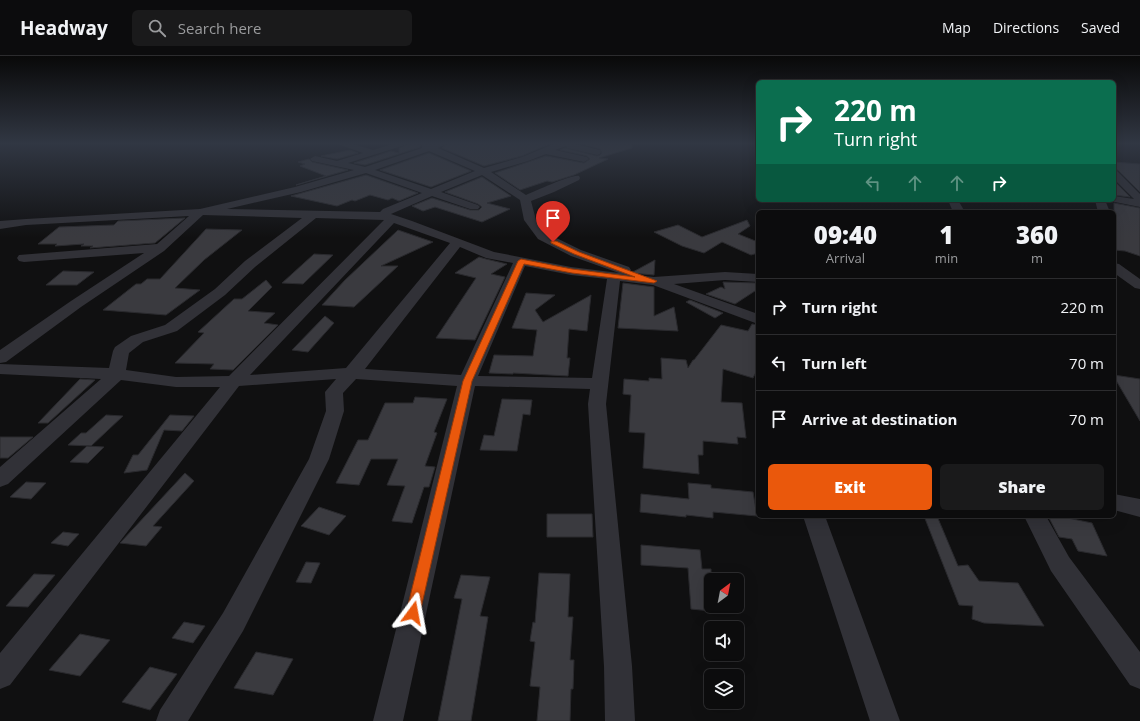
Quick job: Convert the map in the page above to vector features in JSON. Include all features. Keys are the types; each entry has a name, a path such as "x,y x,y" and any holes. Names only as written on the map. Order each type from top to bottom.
{"street":[{"path":"0,358 76,304 160,248 200,212 297,190 349,175"},
{"path":"381,175 474,207"},
{"path":"0,674 234,381 387,217 387,211 473,175"},
{"path":"489,175 525,199 530,220 542,236 576,253 756,318"},
{"path":"1116,175 1140,200"},
{"path":"525,199 550,190 575,178"},
{"path":"1116,199 1140,204"},
{"path":"0,225 26,222 200,212 387,217 408,223 491,255 572,271 654,281 725,276 756,278"},
{"path":"0,479 117,374 121,351 137,339 171,328 220,292 250,264 313,215"},
{"path":"171,721 234,622 319,459 335,411 334,392 352,373 431,273 457,243"},
{"path":"24,258 160,248"},
{"path":"388,721 468,381 521,261"},
{"path":"1116,268 1140,285"},
{"path":"614,276 597,404 618,666 620,721"},
{"path":"0,369 117,374 176,382 234,381 352,373 468,381 599,384"},
{"path":"1116,502 1140,508"},
{"path":"815,518 885,721"},
{"path":"1036,518 1060,564 1140,675"}],"building":[{"path":"366,175 418,193 399,201 392,198 388,200 370,195 337,206 291,196"},
{"path":"395,175 461,175 431,187"},
{"path":"498,175 574,175 552,182 547,181 520,190"},
{"path":"1123,175 1140,175 1140,192"},
{"path":"482,177 511,196 487,203 510,209 482,222 435,207 423,211 412,206 432,198 470,210 479,210 482,207 478,204 445,192"},
{"path":"1116,183 1130,197 1116,195"},
{"path":"1114,203 1140,208 1140,256 1125,251 1116,250 1116,210 1114,210"},
{"path":"185,218 155,243 90,248 93,246 81,246 84,244 55,246 57,244 38,244 59,227 114,225 118,221"},
{"path":"747,220 750,226 738,234 756,241 756,254 751,255 722,242 704,253 682,246 654,232 678,225 702,237"},
{"path":"206,229 242,230 204,260 175,288 200,290 166,315 103,310 136,284 141,284 147,279 160,279"},
{"path":"398,230 433,242 381,266 398,266 354,307 322,305 345,280"},
{"path":"314,254 333,255 303,284 282,283"},
{"path":"479,257 507,264 491,274 505,277 475,340 436,338 476,278 455,273"},
{"path":"655,260 654,275 631,273"},
{"path":"63,271 94,272 77,285 46,285"},
{"path":"266,280 272,287 248,311 275,313 264,323 278,325 233,370 210,369 214,364 175,363 204,333 198,332 234,299 242,299"},
{"path":"723,282 756,283 756,290 735,304 706,294 721,287 725,289"},
{"path":"623,283 654,287 654,316 674,307 678,331 618,328"},
{"path":"526,293 555,295 535,310 543,322 591,295 587,331 569,329 567,358 570,358 568,376 489,373 494,355 533,356 537,330 512,328"},
{"path":"690,300 723,313 715,318 686,302"},
{"path":"325,316 334,323 308,352 292,350"},
{"path":"752,324 756,325 756,372 753,378 723,369 721,402 742,403 746,438 737,437 738,444 703,441 703,455 698,455 699,474 643,468 645,433 629,432 631,395 623,394 624,379 649,381 649,378 662,379 661,358 686,360 688,368 721,325 748,331"},
{"path":"1116,375 1140,379 1140,421 1116,380"},
{"path":"80,379 95,380 48,423 38,423"},
{"path":"415,397 447,399 434,432 437,433 425,466 435,467 429,487 424,487 412,523 392,521 405,486 387,485 398,459 371,459 359,485 336,483 358,440 368,440 385,403 413,403"},
{"path":"502,399 532,400 530,415 523,414 517,451 480,450 484,435 494,436"},
{"path":"106,415 123,416 91,446 68,445 81,433 86,433"},
{"path":"170,415 194,416 182,431 164,430 147,470 124,473 133,455 138,455"},
{"path":"0,437 33,437 8,458 0,458"},
{"path":"87,446 104,447 88,463 70,462"},
{"path":"185,473 194,481 153,526 162,527 146,546 120,543"},
{"path":"26,482 46,483 31,499 10,497"},
{"path":"688,483 711,485 711,488 753,492 756,516 713,512 713,518 686,515 686,517 640,512 641,494 689,499"},
{"path":"319,507 346,516 329,535 301,526"},
{"path":"547,514 592,514 593,537 547,537"},
{"path":"925,518 938,518 958,566 968,565 979,581 1018,583 1044,626 984,623 972,619 973,606 959,605"},
{"path":"1049,518 1068,518 1092,523 1107,556 1078,551 1072,539 1059,537"},
{"path":"63,532 79,534 68,546 51,543"},
{"path":"641,545 700,550 702,569 711,569 711,573 704,573 704,610 691,609 688,568 641,565"},
{"path":"306,562 320,563 311,583 296,582"},
{"path":"539,573 570,574 568,617 573,617 570,660 574,660 570,721 537,721 540,687 530,686 535,642 530,641 533,622 535,623"},
{"path":"34,574 55,575 28,607 6,606"},
{"path":"461,575 490,577 480,616 488,617 471,721 438,721 462,599 454,598"},
{"path":"184,622 205,626 193,643 172,638"},
{"path":"80,634 110,640 80,676 49,670"},
{"path":"256,652 293,659 273,695 234,688"},
{"path":"150,667 177,674 150,710 122,702"}],"route":[{"path":"413,613 468,381 521,261 572,271 654,281 576,253 553,242"}]}
